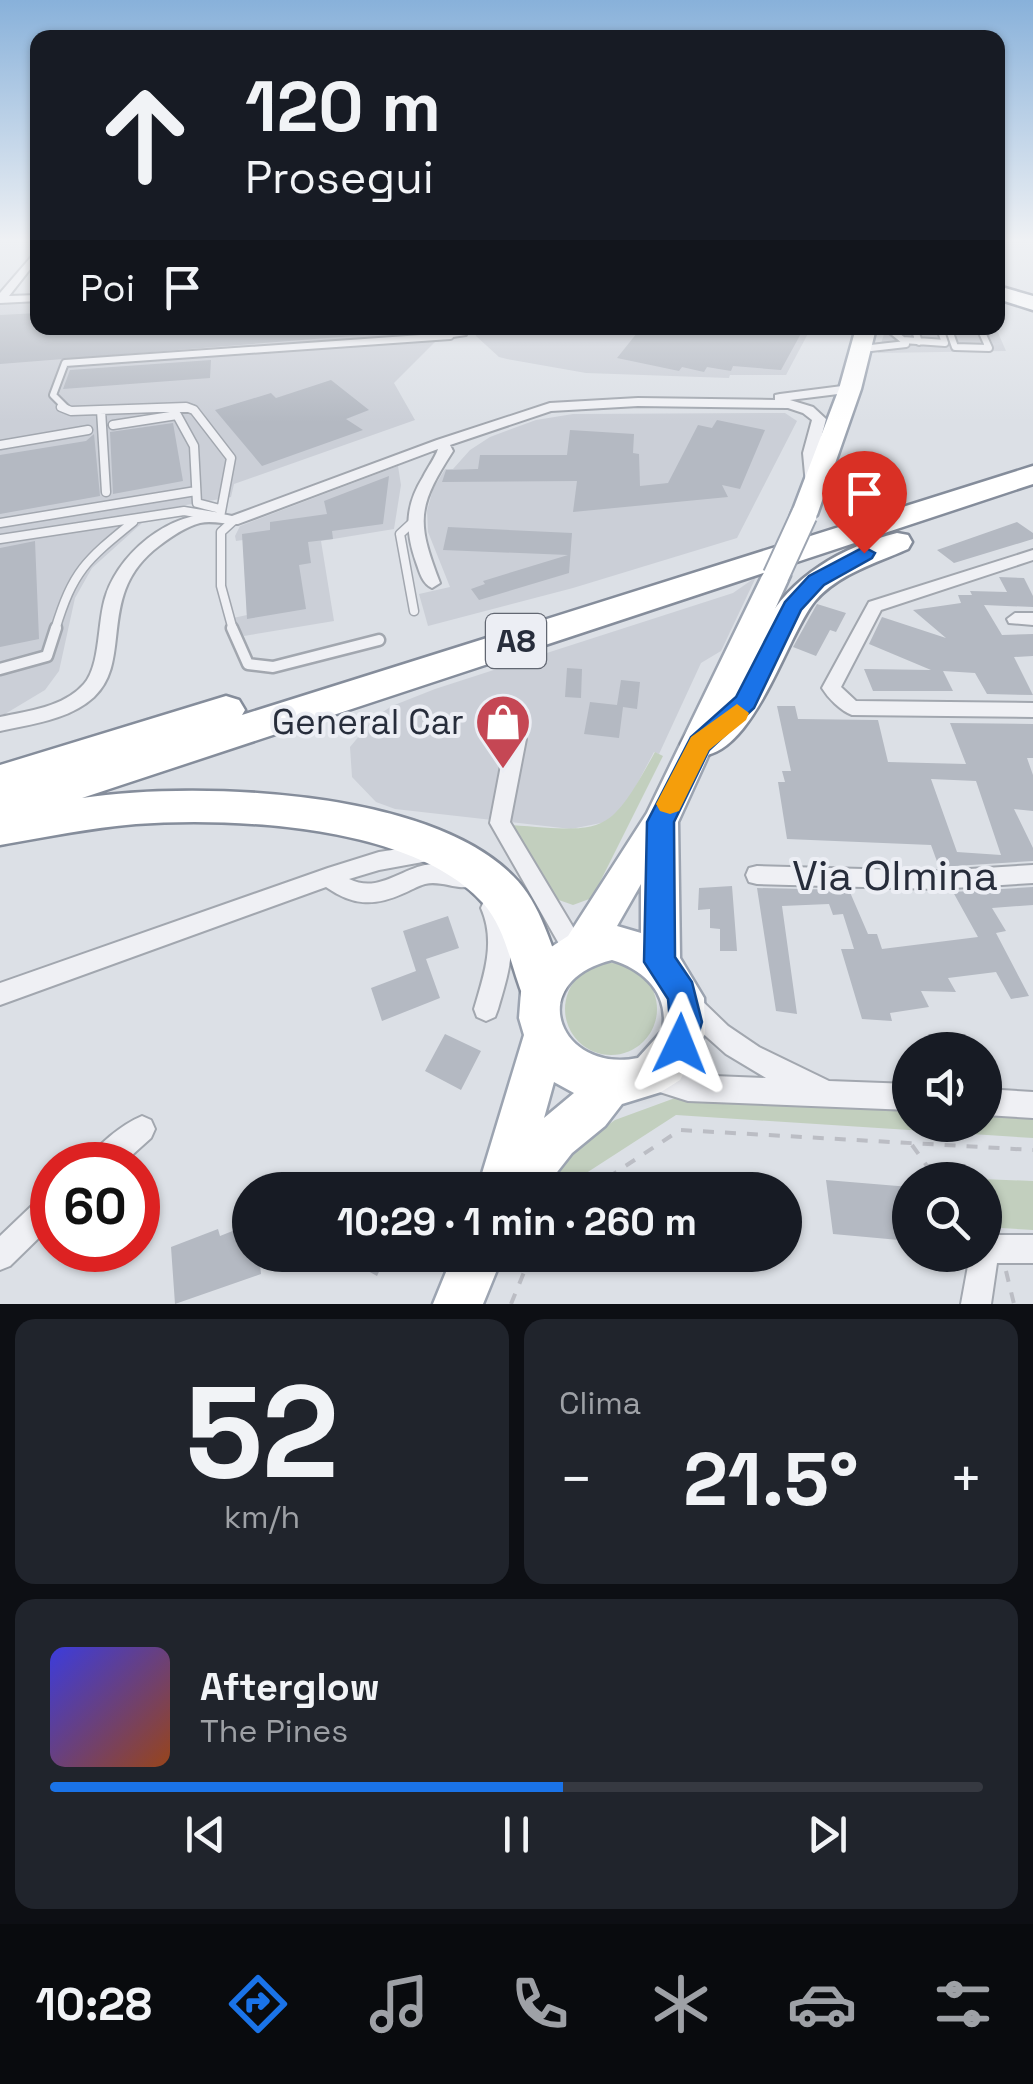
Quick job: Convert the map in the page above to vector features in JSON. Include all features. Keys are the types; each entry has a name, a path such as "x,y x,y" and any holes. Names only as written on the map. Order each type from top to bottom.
{"highway":[{"name":"A8","path":"0,780 920,493 1033,454"},
{"name":"A8","path":"0,808 1033,475"},
{"path":"700,744 746,702 781,626 817,580 864,553 1033,495"},
{"path":"0,828 147,806 215,806 280,812 397,834 461,859 496,886 514,912 542,985"}],"main road":[{"path":"630,1080 588,1077 566,1065 545,1036 538,1016 542,985 551,969 578,948 660,822 700,744 804,515 866,344"},
{"path":"660,822 660,962"},
{"path":"528,1172 556,1137 589,1110 630,1080 668,1063 680,1044 686,1022 684,999 677,982 660,962 633,946 612,942 578,948"},
{"path":"506,1172 545,1036"},
{"path":"458,1304 471,1272"}],"street":[{"path":"450,336 454,335"},
{"path":"0,724 66,705 85,694 101,671 112,590 124,568 146,547 194,520 224,516 550,407 754,401 850,389"},
{"path":"754,401 799,407 819,420 810,453 813,486"},
{"path":"432,583 412,522 428,476 446,451 442,443"},
{"path":"1033,555 875,606 831,688 852,708 1033,710"},
{"path":"516,739 500,823 578,948"},
{"path":"0,994 379,861 430,853 461,859"},
{"path":"328,878 343,890 370,897 420,874 437,871 461,876 480,889 498,918 500,954 486,1009"},
{"name":"Via Olmina","path":"757,875 937,880 1033,874"},
{"path":"684,999 711,1030 756,1062 822,1091"},
{"path":"630,1080 688,1088 892,1096"},
{"path":"1002,1103 1033,1106"},
{"path":"127,1142 142,1129"},
{"path":"0,1256 30,1227"},
{"path":"1002,1250 1033,1249"},
{"path":"976,1304 984,1272"}],"lane":[{"path":"894,335 919,342"},
{"path":"916,335 919,342"},
{"path":"866,344 945,343 942,335"},
{"path":"950,335 954,347 988,348 983,335"},
{"path":"379,640 273,667 248,664 224,612 218,573 230,458 194,410 180,406 86,411 60,406 53,395 66,363 450,336"},
{"path":"101,410 106,492"},
{"path":"113,425 177,415 183,420 199,463 197,503 224,516"},
{"path":"0,445 88,430"},
{"path":"0,523 196,491"},
{"path":"0,540 199,510 224,516"},
{"path":"0,668 47,656 69,584 96,552 128,525 145,517"},
{"path":"412,522 400,534 414,612"}],"path":[{"path":"616,1172 680,1130 1033,1150"},
{"path":"911,1143 924,1162"},
{"path":"511,1304 524,1272"},
{"path":"1000,1272 1014,1304"}],"shaded area":[{"path":"30,302 30,335 442,335 394,383 415,420 234,484 231,497 147,512 142,523 92,568 75,598 59,671 45,690 0,717 0,304"},
{"path":"807,335 786,375 729,378 586,373 499,357 476,336"},
{"path":"884,335 999,335 1006,351 878,353"},
{"path":"785,413 797,421 737,538 573,588 428,626 419,594 450,587 428,532 427,511 433,489 445,469 453,469 470,450 490,437 536,420 573,414"},
{"path":"398,466 401,485 394,529 321,541 334,621 244,636 233,618 247,615 243,540 236,541 235,536 240,526"},
{"path":"756,577 721,651 701,663 659,754 654,752 627,803 606,822 571,829 395,809 376,802 352,777 350,747 375,717 392,706 733,593"}],"green space":[{"path":"655,752 663,756 592,898 573,905 556,899 511,825 567,828 601,823 626,800"},
{"path":"611,963 628,967 643,977 653,992 657,1009 653,1026 643,1041 628,1051 611,1055 594,1051 579,1041 569,1026 565,1009 569,992 579,977 594,967"},
{"path":"675,1098 892,1110 892,1129 676,1115 588,1172 551,1172 553,1164 615,1120"},
{"path":"1002,1117 1033,1119 1033,1138 1002,1136"},
{"path":"1002,1180 1033,1181 1033,1230 1002,1228"}],"building":[{"path":"30,313 30,335 365,335 0,364 0,315"},
{"path":"635,335 800,335 781,370 733,366 731,371 707,367 704,372 682,367 679,371 617,358"},
{"path":"211,360 210,378 63,389 70,370"},
{"path":"331,380 369,410 346,419 363,430 262,466 215,410 271,393 276,398"},
{"path":"717,420 765,430 740,489 722,485 728,497 573,512 577,481 442,482 446,470 478,469 480,455 567,455 570,430 634,434 633,453 639,454 640,486 668,483 698,425 712,428"},
{"path":"173,423 183,481 113,494 110,432"},
{"path":"94,434 100,496 0,514 0,455 86,441"},
{"path":"389,476 383,524 332,531 333,539 308,542 311,563 299,565 306,609 247,619 242,534 270,530 270,522 327,514 324,501"},
{"path":"1017,522 1033,533 1033,539 954,563 937,550"},
{"path":"448,527 572,533 569,573 479,600 471,589 485,584 483,581 568,555 443,550"},
{"path":"35,541 39,639 0,647 0,548"},
{"path":"999,577 1024,578 1033,596 1033,607 984,605 1002,635 1033,634 1033,656 1014,657 1033,695 987,694 975,673 943,671 953,691 873,691 864,669 931,670 869,644 882,617 946,638 913,610 961,603 958,595 972,595 970,591 1007,592"},
{"path":"817,604 846,613 836,632 830,630 816,656 793,647"},
{"path":"567,668 582,669 581,698 565,697"},
{"path":"621,680 640,682 637,709 623,707 619,738 584,734 590,702 617,705"},
{"path":"777,706 795,706 798,719 878,720 888,762 966,764 950,723 1033,724 1033,758 1027,758 1033,775 1033,811 1014,809 1033,848 1033,861 939,867 931,845 787,839 778,782 785,782 782,771 791,771","holes":["931,779 976,781 1001,855 957,852"]},
{"path":"732,886 737,951 720,951 720,929 710,928 710,909 698,910 699,888"},
{"path":"1033,887 1033,905 992,908 1006,931 996,933 1029,996 1011,999 996,972 948,978 956,992 921,991 929,1007 890,1013 892,1021 862,1019 841,949 854,949 843,914 833,915 829,904 782,906 797,1014 776,1011 757,888 849,890 868,934 877,934 882,949 978,937 953,892"},
{"path":"448,916 459,948 426,959 440,998 382,1021 371,988 416,971 403,931"},
{"path":"445,1034 481,1051 461,1090 425,1071"},
{"path":"826,1180 892,1186 892,1239 833,1234"},
{"path":"218,1229 220,1236 232,1231 232,1272 261,1274 175,1304 171,1247"}],"slow traffic":[{"path":"670,804 700,744 737,713"}],"place":[{"name":"General Car","path":"503,771"}],"route":[{"path":"680,1044 686,1022 684,999 677,982 660,962 660,822 700,744 746,702 792,607 830,570 864,553"}]}
